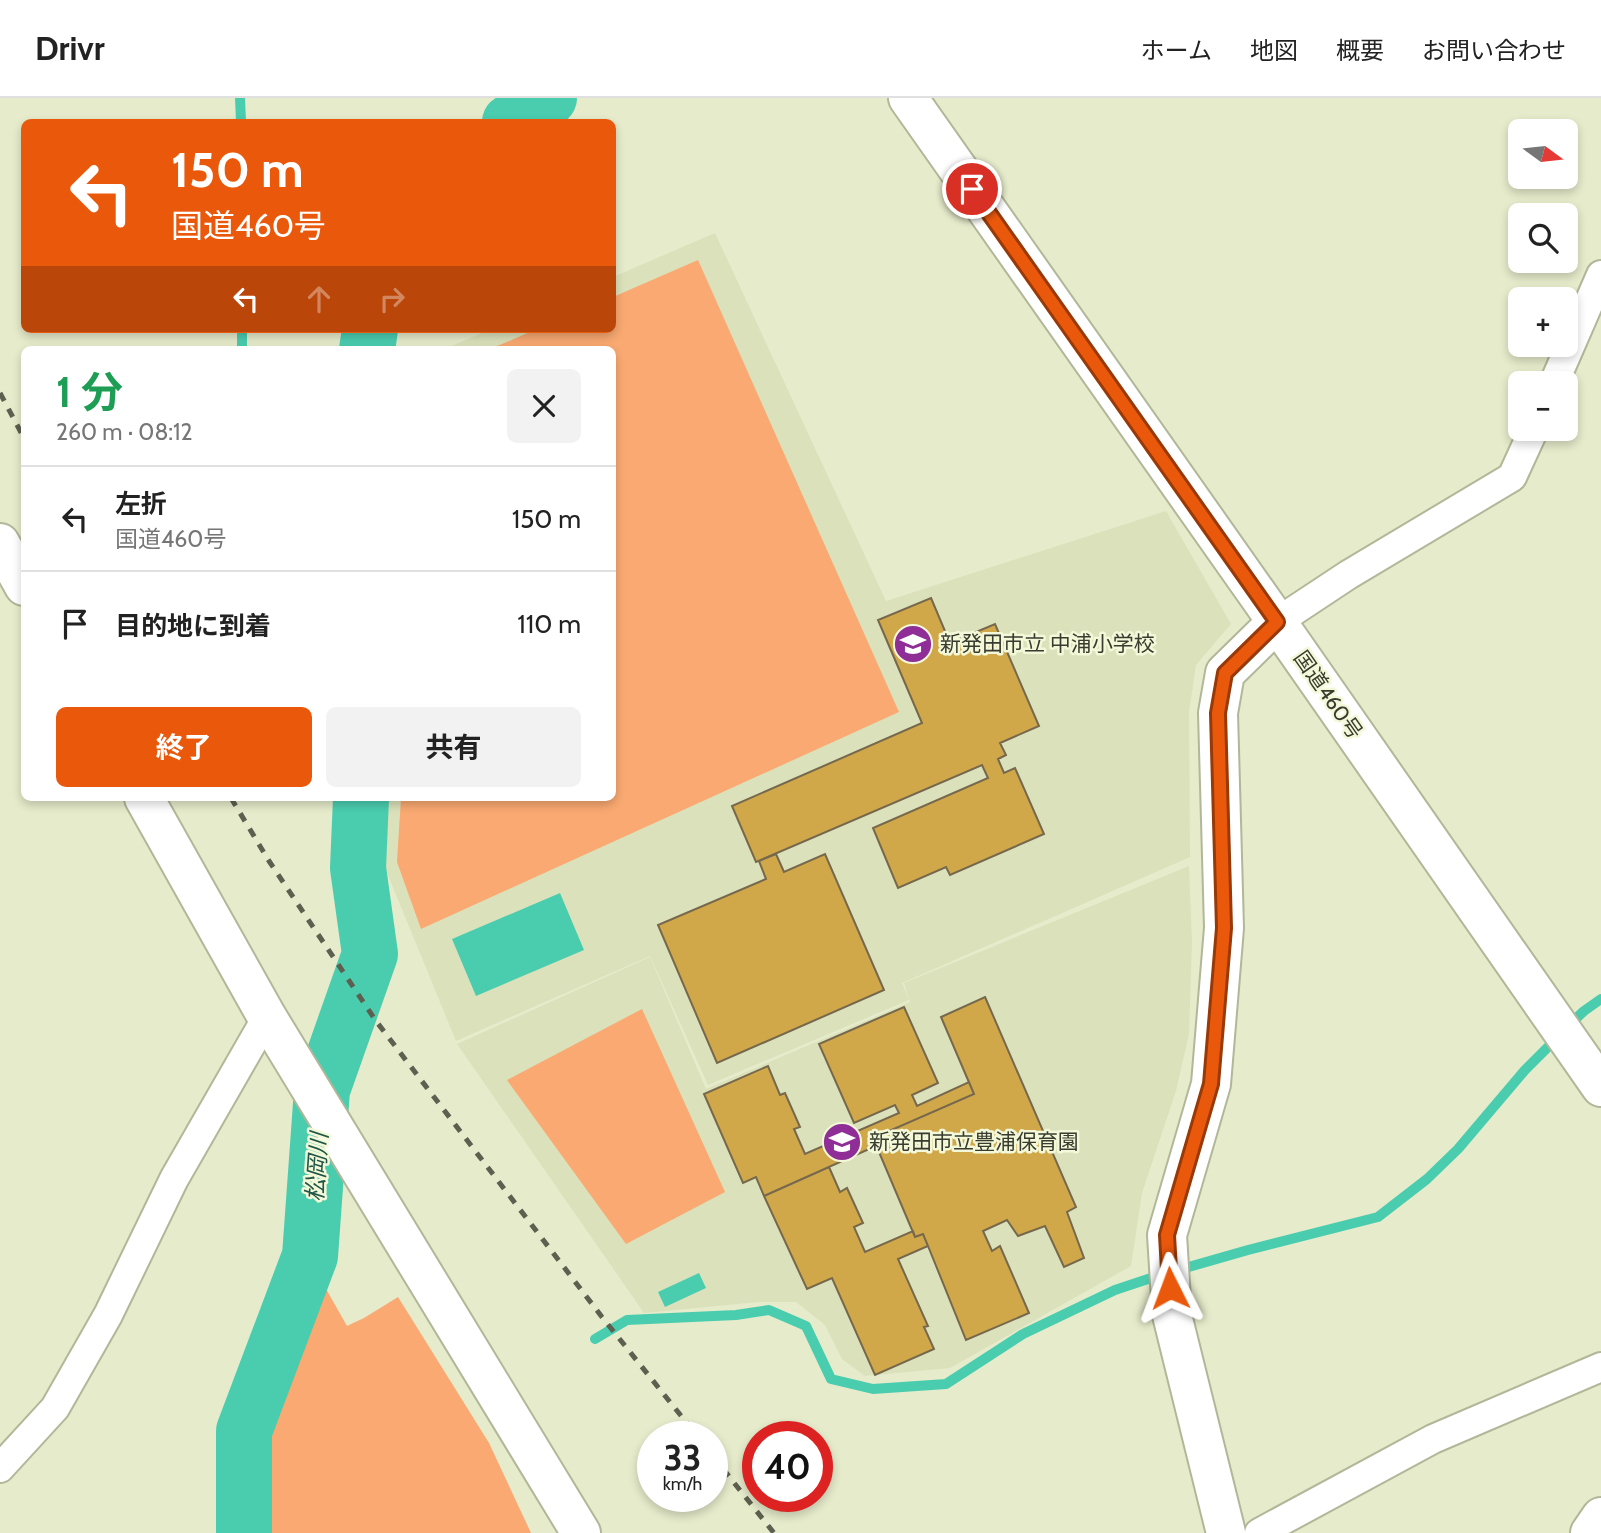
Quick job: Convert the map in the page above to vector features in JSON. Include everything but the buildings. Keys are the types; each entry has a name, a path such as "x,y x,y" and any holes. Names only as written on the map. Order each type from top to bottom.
{"main road":[{"name":"国道460号","path":"908,98 1601,1087"},
{"path":"0,543 21,581"},
{"path":"1226,1533 1172,1315 1167,1235 1211,1084 1224,928 1218,713 1225,673 1277,622"},
{"path":"146,801 267,1017 581,1533"},
{"path":"1590,1533 1601,1517"}],"street":[{"path":"1559,371 1601,275"},
{"path":"1277,622 1348,575 1512,477 1528,441"},
{"path":"0,1468 55,1408 108,1315 174,1179 267,1017"},
{"path":"1259,1533 1433,1440 1601,1367"}],"shaded area":[{"name":"新発田市立 中浦小学校","path":"715,233 886,601 1166,511 1231,624 1196,665 1189,712 1190,857 902,983 909,1000 708,1085 650,956 456,1041 385,868 388,801 616,801 616,346 451,346 482,333 616,333 616,276"},
{"path":"698,260 899,712 421,929 397,862 401,801 616,801 616,346 497,346 528,333 616,333 616,296"},
{"name":"新発田市立豊浦保育園","path":"1189,866 1192,942 1189,1034 1176,1091 1142,1193 1131,1266 950,1368 865,1376 842,1359 825,1325 796,1302 759,1302 644,1313 457,1044 650,957 706,1089 910,1002 904,983"},
{"path":"642,1009 725,1192 626,1244 507,1080"},
{"path":"321,1280 347,1326 398,1297 489,1443 531,1533 269,1533 261,1445"}],"water":[{"path":"560,893 584,950 476,996 452,939"},
{"path":"699,1273 706,1288 665,1307 658,1292"}],"waterway":[{"path":"240,98 241,119"},
{"name":"松岡川","path":"515,119 549,98"},
{"path":"242,333 242,346"},
{"name":"松岡川","path":"368,346 369,333"},
{"name":"松岡川","path":"244,1533 244,1431 310,1256 322,1090 370,954 358,868 361,801"},
{"path":"1567,1027 1601,999"},
{"path":"1178,1270 1378,1217 1427,1179 1458,1149 1525,1070 1557,1038"},
{"path":"595,1339 627,1320 736,1315 769,1310 806,1326 831,1379 873,1389 946,1384 1023,1334 1115,1290 1160,1275"}],"railway":[{"path":"0,393 21,432"},
{"path":"233,801 269,861 376,1021 602,1317 685,1421"},
{"path":"728,1475 774,1533"}],"place":[{"name":"新発田市立 中浦小学校","path":"913,644"},
{"name":"新発田市立豊浦保育園","path":"842,1142"}],"route":[{"path":"972,189 1277,622 1225,673 1218,713 1224,928 1211,1084 1167,1235 1170,1288"}]}
